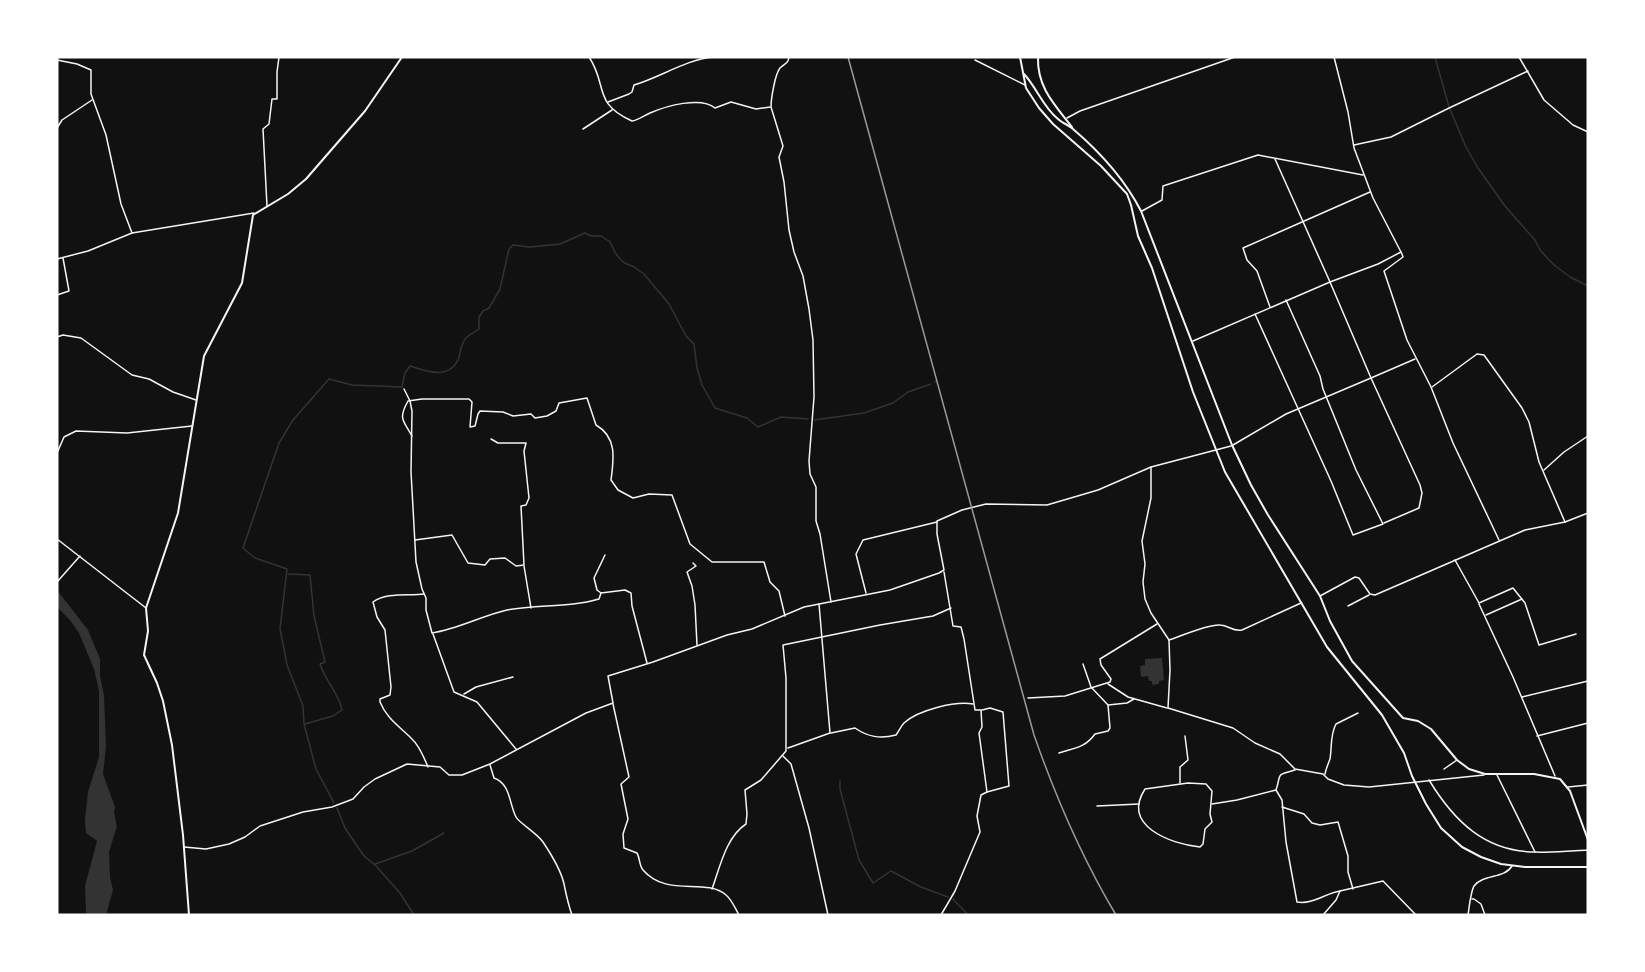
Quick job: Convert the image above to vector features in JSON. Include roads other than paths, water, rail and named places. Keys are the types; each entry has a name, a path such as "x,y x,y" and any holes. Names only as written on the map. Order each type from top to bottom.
{"main road":[{"path":"189,915 177,771 157,683 144,655 148,631 146,608 178,513 206,350 242,283 254,213 300,185 312,173 366,111 402,57"},
{"path":"1020,57 1026,85 1039,108 1053,124 1101,166 1127,194 1138,236 1152,268 1193,392 1216,451 1240,501 1327,646 1382,715 1404,753 1426,804 1441,828 1462,846 1481,857 1513,866 1588,867"},
{"path":"1038,57 1038,75 1046,92 1072,127 1113,170 1133,196 1141,211 1232,445 1268,515 1320,596 1330,621 1352,661 1403,717 1418,721 1431,729 1457,760 1469,769 1485,774 1534,774 1560,778 1568,787 1588,840"},
{"path":"1024,74 1057,118 1072,127"}],"street":[{"path":"267,207 263,129 269,124 272,99 278,99 279,57"},
{"path":"589,57 598,71 600,91 607,103 632,121 650,113 697,102 709,103 715,108 731,102 756,109 771,107"},
{"path":"607,103 629,94 634,85 668,73 687,63 713,57"},
{"path":"789,57 788,62 778,72 771,107 783,146 779,157 789,230 810,309 814,397 809,461 810,474 816,487 816,521 831,603"},
{"path":"1066,119 1080,111 1235,57"},
{"path":"1334,57 1354,145 1364,175 1370,192 1403,257 1384,271 1407,340 1431,387 1453,443 1499,540"},
{"path":"1519,57 1544,100 1572,125 1588,132"},
{"path":"57,60 77,64 91,70 90,90 106,135 121,204 132,233"},
{"path":"975,60 1026,85"},
{"path":"1354,145 1391,137 1528,71"},
{"path":"57,128 62,120 93,100"},
{"path":"583,129 613,109"},
{"path":"1141,211 1162,200 1162,186 1258,155 1364,175"},
{"path":"1255,314 1353,535 1419,508 1422,493 1420,485 1275,158"},
{"path":"1270,307 1257,271 1247,260 1243,248 1370,192"},
{"path":"57,259 88,251 132,233 254,213"},
{"path":"1193,340 1378,264 1401,252"},
{"path":"57,295 69,291 63,258"},
{"path":"1286,300 1356,470 1383,524"},
{"path":"57,337 63,335 81,338 132,375 149,379 173,392 197,400"},
{"path":"1431,387 1478,354 1484,355 1522,408 1529,422 1536,454 1565,522"},
{"path":"866,595 856,554 863,540 938,521 962,510 979,506 995,503 1047,504 1098,490 1151,467 1232,445 1298,408 1416,358"},
{"path":"404,389 410,401 414,540 419,579 426,598 426,610 432,633 454,692 477,702 516,749"},
{"path":"412,436 401,420 408,401 469,399 472,402 470,427 475,426 480,411 503,412 513,416 531,414 535,418 547,416 556,411 559,403 587,398 596,425 606,431 611,442 614,464 610,480 618,490 633,498 649,494 672,495 690,544 712,562 764,562 770,582 779,591 785,616"},
{"path":"57,453 64,436 76,431 127,433 193,425"},
{"path":"1543,471 1564,452 1588,436"},
{"path":"491,439 498,443 526,443 524,451 529,498 526,505 520,506 524,565 531,608"},
{"path":"1151,467 1151,498 1142,541 1145,564 1143,582 1145,599 1169,640 1168,708"},
{"path":"1348,606 1370,594 1374,595 1499,540 1525,530 1565,522 1588,513"},
{"path":"938,521 937,534 953,626 961,627 975,710 990,708 1004,712 1009,786 981,795 977,816 980,832 959,882 941,915"},
{"path":"414,540 452,535 468,563 485,565 490,559 505,558 516,566 524,565"},
{"path":"57,539 146,608"},
{"path":"601,593 597,590 594,578 605,555"},
{"path":"57,582 80,556"},
{"path":"1454,559 1479,603 1555,776"},
{"path":"693,563 696,566 687,572 695,605 697,646"},
{"path":"738,915 729,897 723,893 712,889 666,885 644,871 637,853 624,848 623,834 628,819 621,784 629,777 608,676 785,616 804,607 890,590 943,571"},
{"path":"1320,596 1355,577 1359,578 1370,594"},
{"path":"1479,603 1513,588 1522,599 1539,645 1576,634"},
{"path":"601,593 625,590 631,593 632,606 647,663"},
{"path":"432,633 462,626 477,618 507,610 583,604 599,599 601,593"},
{"path":"424,594 378,598 373,602 377,617 385,630 391,687 390,695 380,699 380,702 395,725 412,738 418,746 428,767"},
{"path":"1485,616 1522,599"},
{"path":"1169,640 1214,625 1222,625 1236,631 1242,630 1302,603"},
{"path":"819,604 830,733"},
{"path":"712,889 735,832 746,824 745,790 761,780 783,756 787,748 783,645 933,616 951,608"},
{"path":"1107,684 1111,679 1101,665 1100,659 1158,624"},
{"path":"1059,753 1079,748 1089,742 1095,734 1110,728 1108,705 1090,687 1083,664"},
{"path":"464,695 476,687 513,677"},
{"path":"1521,697 1588,681"},
{"path":"1028,698 1065,696 1107,684 1134,699 1233,728 1255,743 1280,754 1295,769"},
{"path":"1108,705 1127,703 1134,699"},
{"path":"184,847 206,849 229,844 277,819 332,807 353,799 364,786 375,779 407,765 440,767 449,775 455,776 490,764 586,713 613,703"},
{"path":"787,748 830,733 855,728 865,736 886,738 896,735 905,723 934,707 974,704"},
{"path":"981,710 982,727 979,733 987,792"},
{"path":"1325,776 1331,733 1334,727 1358,714"},
{"path":"1536,736 1588,723"},
{"path":"1180,783 1180,767 1188,760 1185,736"},
{"path":"783,756 791,764 809,828 828,915"},
{"path":"1444,769 1457,760"},
{"path":"490,764 494,778 503,783 507,789 518,821 533,830 555,862 564,884 572,915"},
{"path":"1416,915 1386,882 1330,892 1304,903 1297,902 1280,795 1276,790 1278,777 1295,769 1323,774 1336,782 1353,787 1402,784 1485,774"},
{"path":"1496,774 1535,852"},
{"path":"1429,779 1444,804 1468,829 1482,837 1515,850 1535,852 1588,850"},
{"path":"1180,783 1206,784 1212,791 1210,814 1212,822 1205,829 1203,844 1200,847 1178,844 1152,831 1142,820 1139,803 1145,789 1180,783"},
{"path":"1568,787 1588,785"},
{"path":"1212,804 1276,790"},
{"path":"1096,806 1139,803"},
{"path":"1282,807 1304,814 1312,823 1320,825 1338,822 1348,856 1348,872 1353,889"},
{"path":"1468,915 1472,891 1478,883 1509,872 1513,866"},
{"path":"1323,915 1336,900 1340,891"},
{"path":"1472,899 1474,898 1481,904 1485,915"}],"waterway":[{"path":"1435,57 1449,107 1466,147 1478,168 1505,206 1535,240 1540,250 1554,265 1570,277 1588,286"},
{"path":"334,803 316,769 304,724 303,706 287,665 280,629 287,569 255,558 243,548 279,443 293,420 329,379 352,385 402,387 405,373 410,366 436,372 449,370 458,360 465,339 479,329 479,317 489,308 500,289 509,249 513,245 530,247 560,244 585,233 591,236 601,236 610,242 623,262 644,274 669,304 686,336 694,344 702,385 715,408 747,418 758,427 781,417 808,419"},
{"path":"814,420 864,413 893,403 908,392 931,384"},
{"path":"288,574 310,575 314,616 325,662 320,664 342,710 333,716 305,724"},
{"path":"840,781 840,789 859,860 873,883 891,871 921,887 948,897"},
{"path":"337,808 345,828 364,856 400,893 414,915"},
{"path":"375,864 412,851 444,833"},
{"path":"953,899 968,915"}],"railway":[{"path":"848,57 1034,735 1070,827 1116,915"}]}
